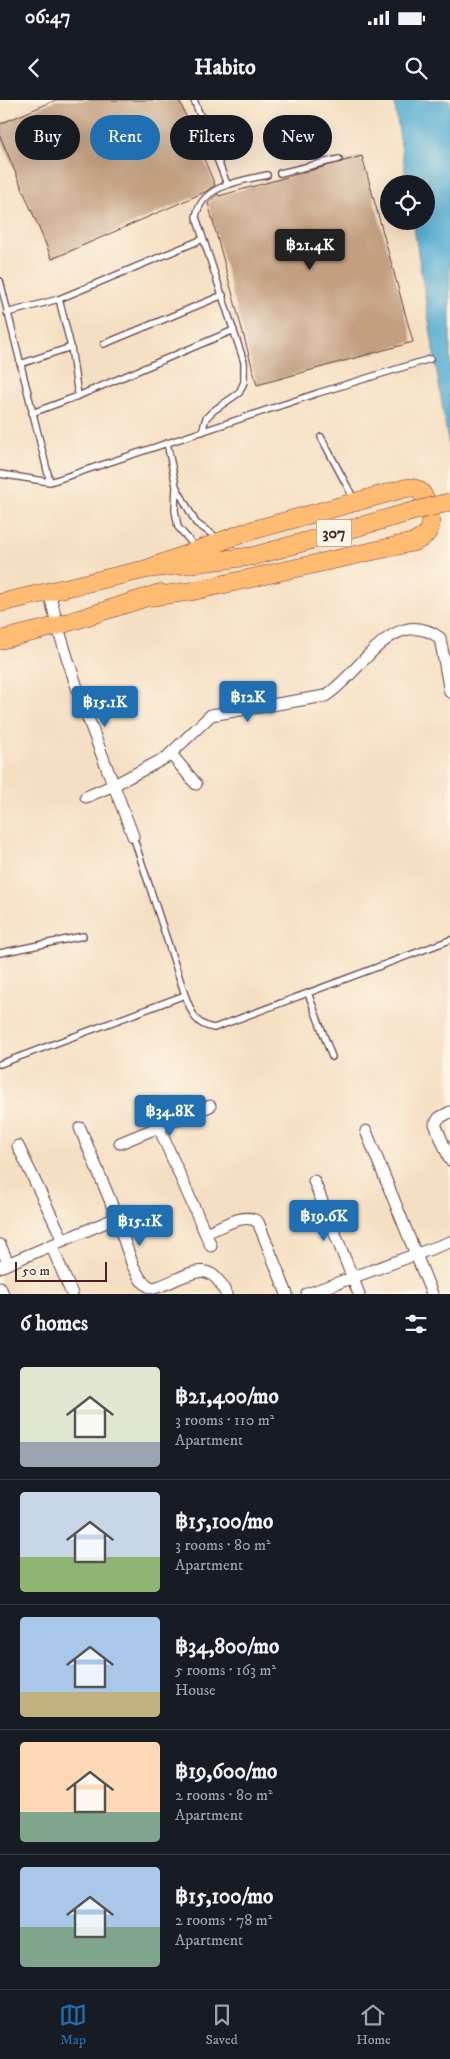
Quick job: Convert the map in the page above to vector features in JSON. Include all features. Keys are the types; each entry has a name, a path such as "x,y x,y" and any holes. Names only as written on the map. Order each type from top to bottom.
{"main road":[{"path":"146,569 221,541 355,501 410,487 417,489 427,501 429,529 420,539 388,549 192,591 150,597"},
{"name":"307","path":"0,640 57,626 150,597 211,575 254,556 450,502"},
{"name":"307","path":"0,603 146,569 254,556"}],"street":[{"path":"49,591 57,626 80,698 134,836"},
{"path":"86,797 114,786 171,754 211,715 325,696 336,689 376,647 396,631 416,626 429,629 440,638 450,692"},
{"path":"171,754 196,784"},
{"path":"120,1143 210,1106"},
{"path":"450,1112 439,1118 436,1124 450,1160"},
{"path":"80,1128 133,1266 148,1286 154,1288 162,1286 200,1270 210,1272 221,1284 226,1294"},
{"path":"159,1128 211,1246"},
{"path":"366,1131 432,1294"},
{"path":"18,1146 62,1240"},
{"path":"314,1181 359,1294"},
{"path":"205,1233 245,1217 253,1218 258,1222 287,1294"},
{"path":"0,1245 4,1265 116,1218"},
{"path":"307,1294 450,1242"},
{"path":"51,1245 72,1294"},
{"path":"0,1286 3,1294"}],"lane":[{"path":"194,100 227,184"},
{"path":"280,173 339,159"},
{"path":"202,432 206,418 239,393 244,382 244,362 196,217 198,208 203,200 227,184 267,175"},
{"path":"7,313 59,298 203,240"},
{"path":"0,281 2,300 7,313 50,482"},
{"path":"104,344 223,294"},
{"path":"59,298 71,347 78,396"},
{"path":"32,413 78,396 234,330"},
{"path":"20,364 71,347"},
{"path":"0,474 50,482 318,393 430,359"},
{"path":"321,437 355,501"},
{"path":"166,443 176,486 196,523 221,541"},
{"path":"176,486 175,510 178,527 196,550"},
{"path":"134,836 185,995 195,1020 204,1026 214,1028 450,940"},
{"path":"0,953 83,936"},
{"path":"308,993 332,1057"},
{"path":"0,1064 185,995"}],"water":[{"path":"394,100 450,100 450,454 414,230 435,230 435,175 406,175"}],"building":[{"path":"56,100 179,100 185,115 170,115 170,160 204,160 215,185 205,192 52,259 0,136 0,124 15,118 15,160 80,160 80,115 21,115"},
{"path":"362,156 380,222 380,230 382,230 413,342 257,385 208,203 218,194 219,196"}]}
